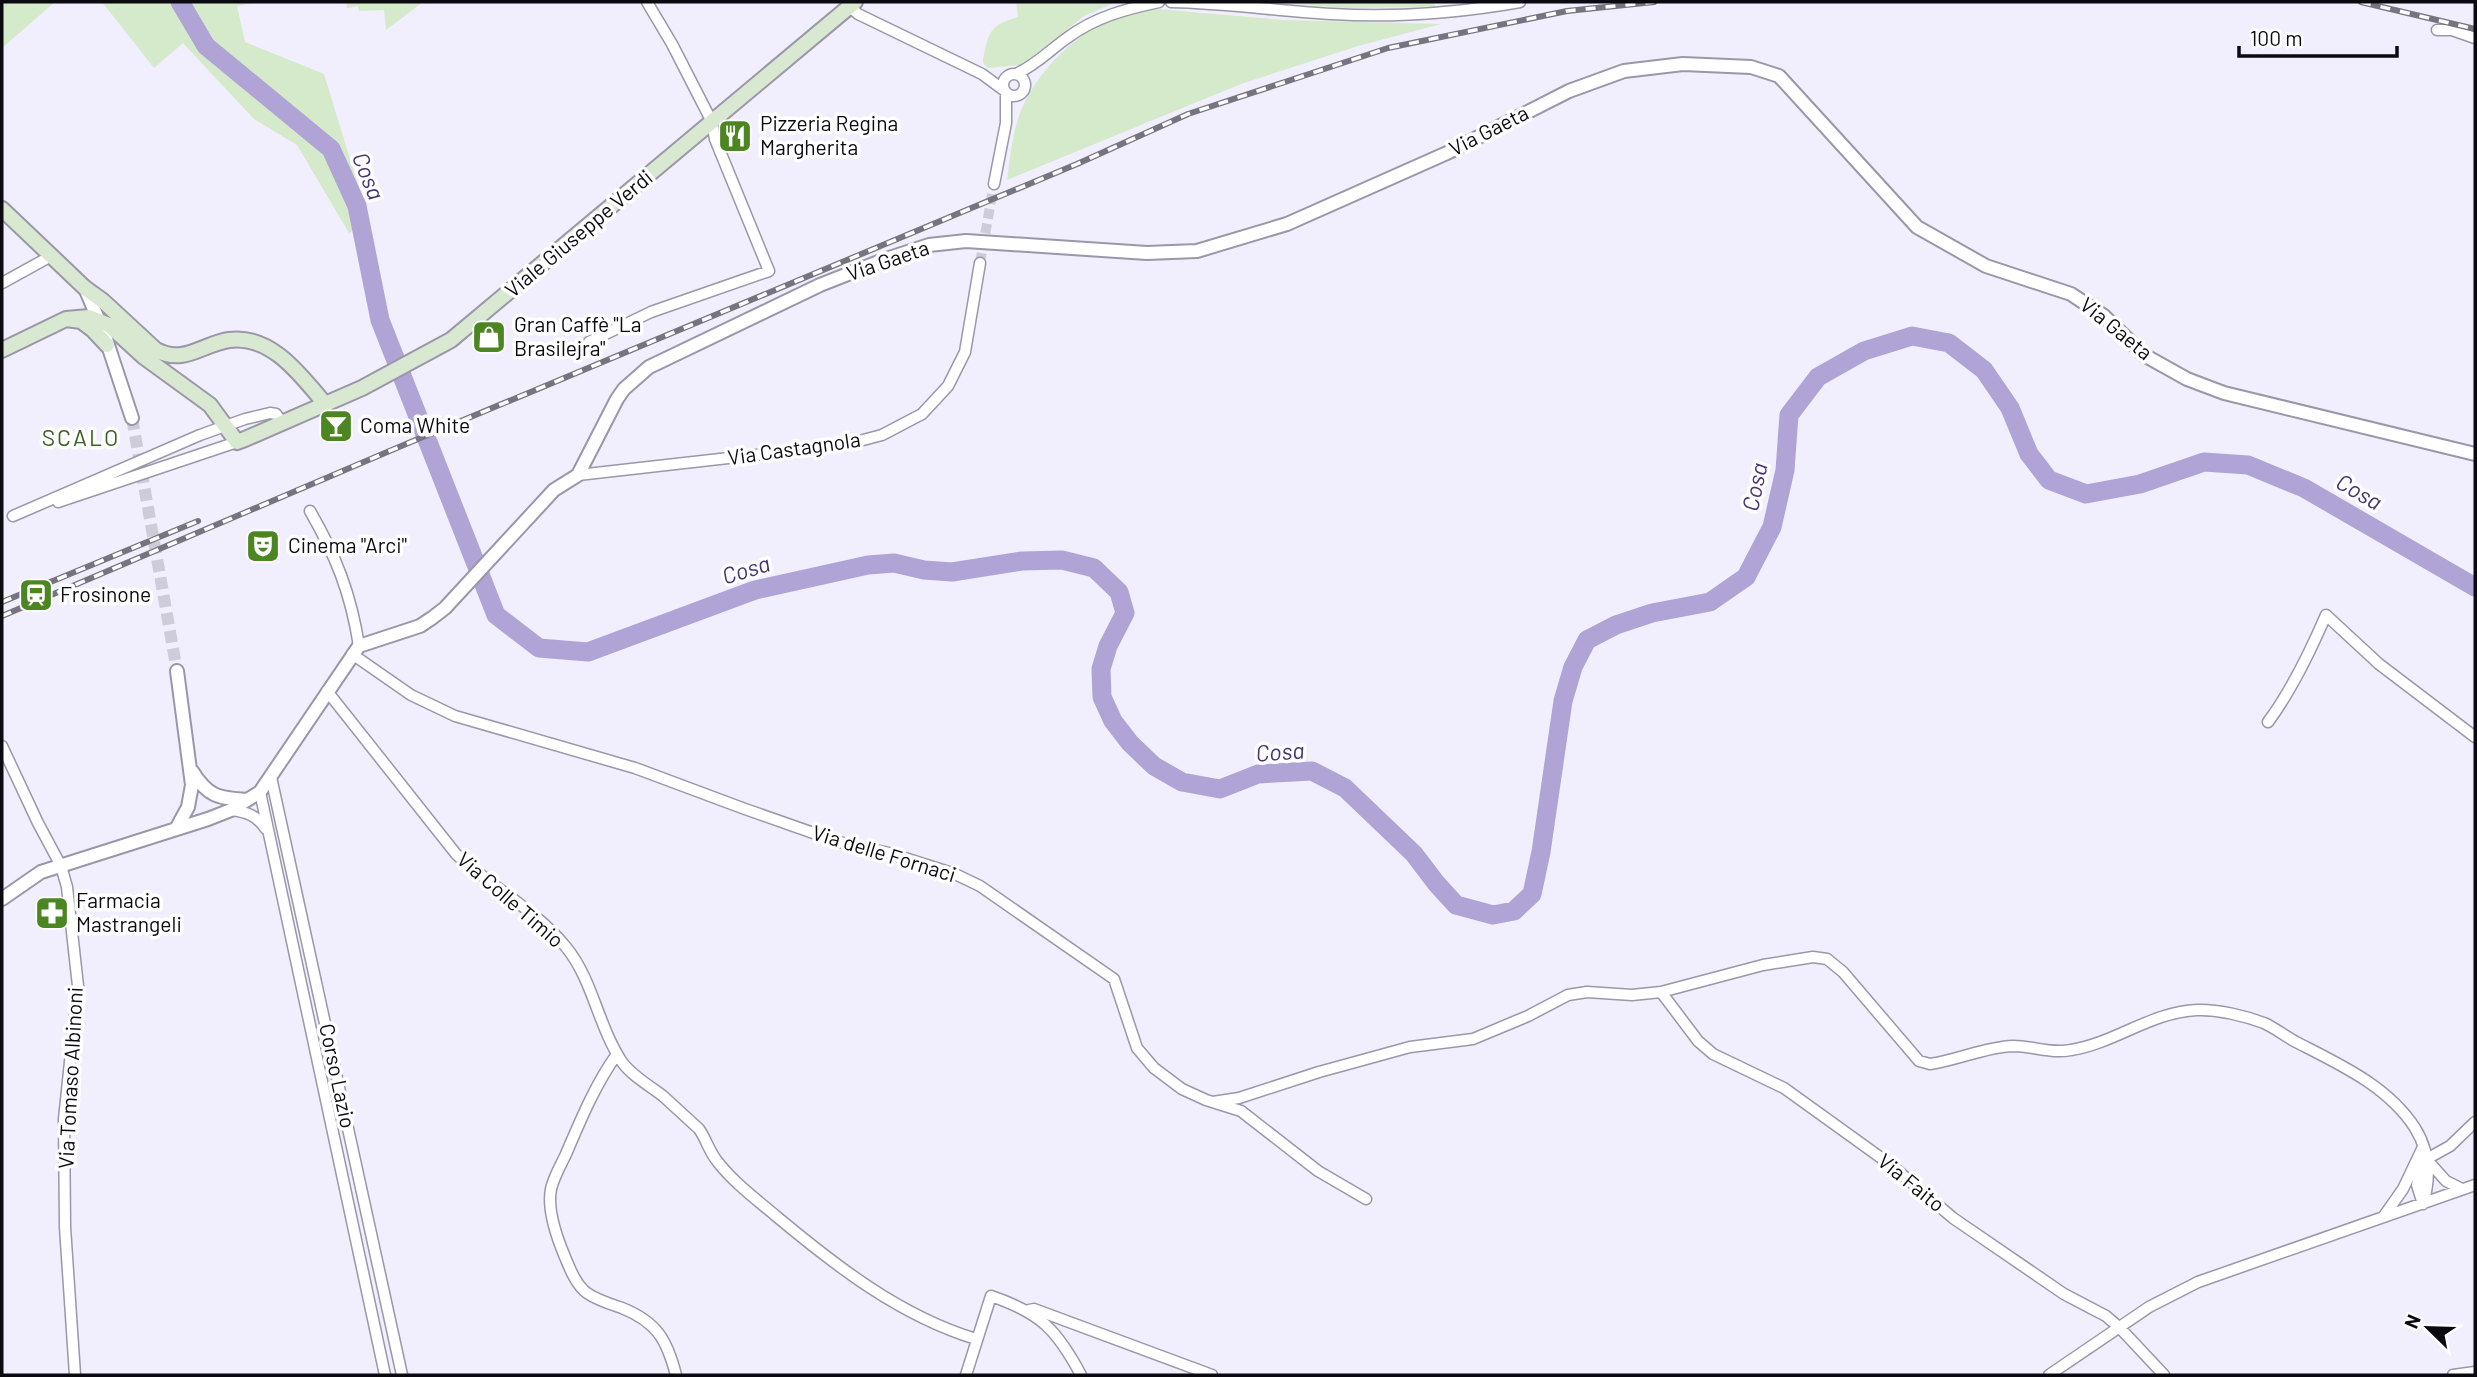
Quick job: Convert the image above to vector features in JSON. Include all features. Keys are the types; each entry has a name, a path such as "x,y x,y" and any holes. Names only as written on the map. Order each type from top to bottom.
{"main road":[{"name":"Viale Giuseppe Verdi","path":"237,442 362,388 451,340 853,4"},
{"path":"2,209 88,293 103,301 149,346 164,355 181,356 230,340 250,342 270,349 288,363 326,405"},
{"path":"2,349 83,311 88,293"},
{"path":"66,319 80,317 99,320 109,326 210,405 222,427 237,442"},
{"path":"66,319 81,321 107,345"}],"street":[{"path":"589,342 650,313 769,271 715,139 712,122 647,2"},
{"path":"1006,123 1003,81 1043,58 1085,26 1122,10 1159,2"},
{"path":"1171,2 1209,2 1333,14 1401,15 1458,12 1520,2"},
{"path":"853,4 858,15 982,74 1005,92 1013,96 1023,90"},
{"path":"2437,30 2452,30 2475,38"},
{"path":"994,184 1006,123 1013,106 1043,58"},
{"name":"Via Gaeta","path":"356,650 420,626 445,608 554,490 578,475 617,399 649,368 820,285 929,245 966,241 1147,253 1199,251 1287,224 1447,153 1569,91 1624,71 1684,64 1751,66 1779,76 1917,227 1986,266 2071,294 2104,316 2144,355 2187,379 2224,393 2475,454"},
{"path":"982,74 1014,74 1024,78 1023,90"},
{"path":"2,283 51,256"},
{"name":"Via Castagnola","path":"578,475 844,445 882,435 922,414 948,386 965,352 980,263"},
{"path":"88,293 132,418"},
{"path":"13,516 222,427 270,413 276,414 283,423"},
{"path":"2,519 100,490 237,442"},
{"path":"2,899 41,873 208,819 231,810 260,792 356,650 349,594 337,560 310,511"},
{"path":"2268,722 2283,702 2326,615 2379,664 2475,737"},
{"name":"Via delle Fornaci","path":"356,650 411,695 456,716 615,761 839,842 889,853 955,874 980,886 1114,979 1137,1048 1154,1068 1182,1089 1241,1111 1318,1171 1366,1199"},
{"path":"176,829 191,798 192,771 177,671"},
{"name":"Via Colle Timio","path":"327,691 456,854 521,904 568,949 580,969 624,1065 699,1129 716,1161 727,1173 817,1250 871,1289 919,1315 976,1339"},
{"name":"Via Tomaso Albinoni","path":"2,746 61,866 67,887 78,986 65,1119 65,1227 75,1375"},
{"path":"192,771 208,793 208,819"},
{"name":"Corso Lazio","path":"271,777 402,1375"},
{"name":"Corso Lazio","path":"260,792 385,1375"},
{"path":"208,793 247,800"},
{"path":"191,798 208,819"},
{"path":"231,810 248,812 259,820 268,832"},
{"path":"1213,1102 1239,1098 1410,1047 1473,1039 1528,1016 1568,995 1587,992 1632,995 1661,992 1774,962 1812,957 1827,959 1843,972 1919,1060 1930,1064 2013,1046 2050,1051 2071,1050 2093,1044 2160,1016 2198,1009 2264,1024 2332,1060 2380,1090 2399,1107 2416,1129 2423,1147 2429,1180 2423,1203"},
{"name":"Via Faito","path":"1661,992 1698,1041 1713,1054 1784,1088 1891,1166 1953,1218 2064,1294 2106,1316 2164,1375"},
{"path":"617,1054 581,1115 556,1174 551,1190 552,1212 562,1250 578,1282 586,1292 636,1314 654,1327 669,1350 676,1375"},
{"path":"2381,1219 2426,1163 2451,1146 2475,1122"},
{"path":"2423,1147 2431,1154 2440,1153"},
{"path":"2426,1163 2446,1181 2462,1189"},
{"path":"2049,1375 2149,1307 2198,1282 2475,1185"},
{"path":"966,1375 991,1296 1024,1310 1049,1326 1060,1338 1082,1375"},
{"path":"1024,1310 1034,1310 1212,1375"},
{"path":"2453,1375 2475,1372"}],"green space":[{"path":"2,2 55,2 2,48"},
{"path":"102,2 256,2 237,6 245,42 324,74 369,221 349,233 297,145 254,119 183,43 154,68"},
{"path":"346,2 423,2 386,30 384,10 359,11 358,6 347,8"},
{"path":"1016,2 1116,2 1084,16 1022,65 988,68 983,59 989,36 996,26 1018,17"},
{"path":"1271,2 1433,2 1436,7 1344,8"},
{"path":"1158,9 1282,20 1441,24 1358,46 1241,84 1007,180 1019,116 1034,87 1056,59 1082,36 1110,20"}],"waterway":[{"name":"Cosa","path":"180,2 206,46 331,149 357,206 380,320 496,615 539,648 588,652 755,590 868,565 894,563 924,570 952,572 1022,561 1062,560 1094,568 1119,592 1125,613 1108,646 1101,669 1102,697 1113,721 1130,743 1154,766 1182,782 1220,789 1258,774 1312,771 1345,788 1414,854 1456,905 1493,915 1514,911 1532,894 1541,852 1563,701 1573,667 1587,640 1616,625 1652,613 1710,602 1746,577 1772,527 1785,470 1789,415 1818,377 1864,351 1912,336 1949,343 1984,370 2010,408 2029,454 2049,480 2086,494 2140,484 2204,462 2248,465 2304,488 2475,587"}],"tunnel":[{"path":"980,263 994,184"},
{"path":"132,418 177,671"}],"railway":[{"path":"2,616 1077,164 1188,114 1388,48 1567,11 1654,2"},
{"path":"2361,2 2475,29"},
{"path":"2,602 198,521"}],"place":[{"name":"Pizzeria Regina Margherita","path":"735,136"},
{"name":"Gran Caffè \"La Brasilejra\"","path":"489,337"},
{"name":"Coma White","path":"336,426"},
{"name":"Cinema \"Arci\"","path":"263,546"},
{"name":"Frosinone","path":"36,595"},
{"name":"Farmacia Mastrangeli","path":"52,913"}],"district":[{"name":"SCALO","path":"81,438"}]}
